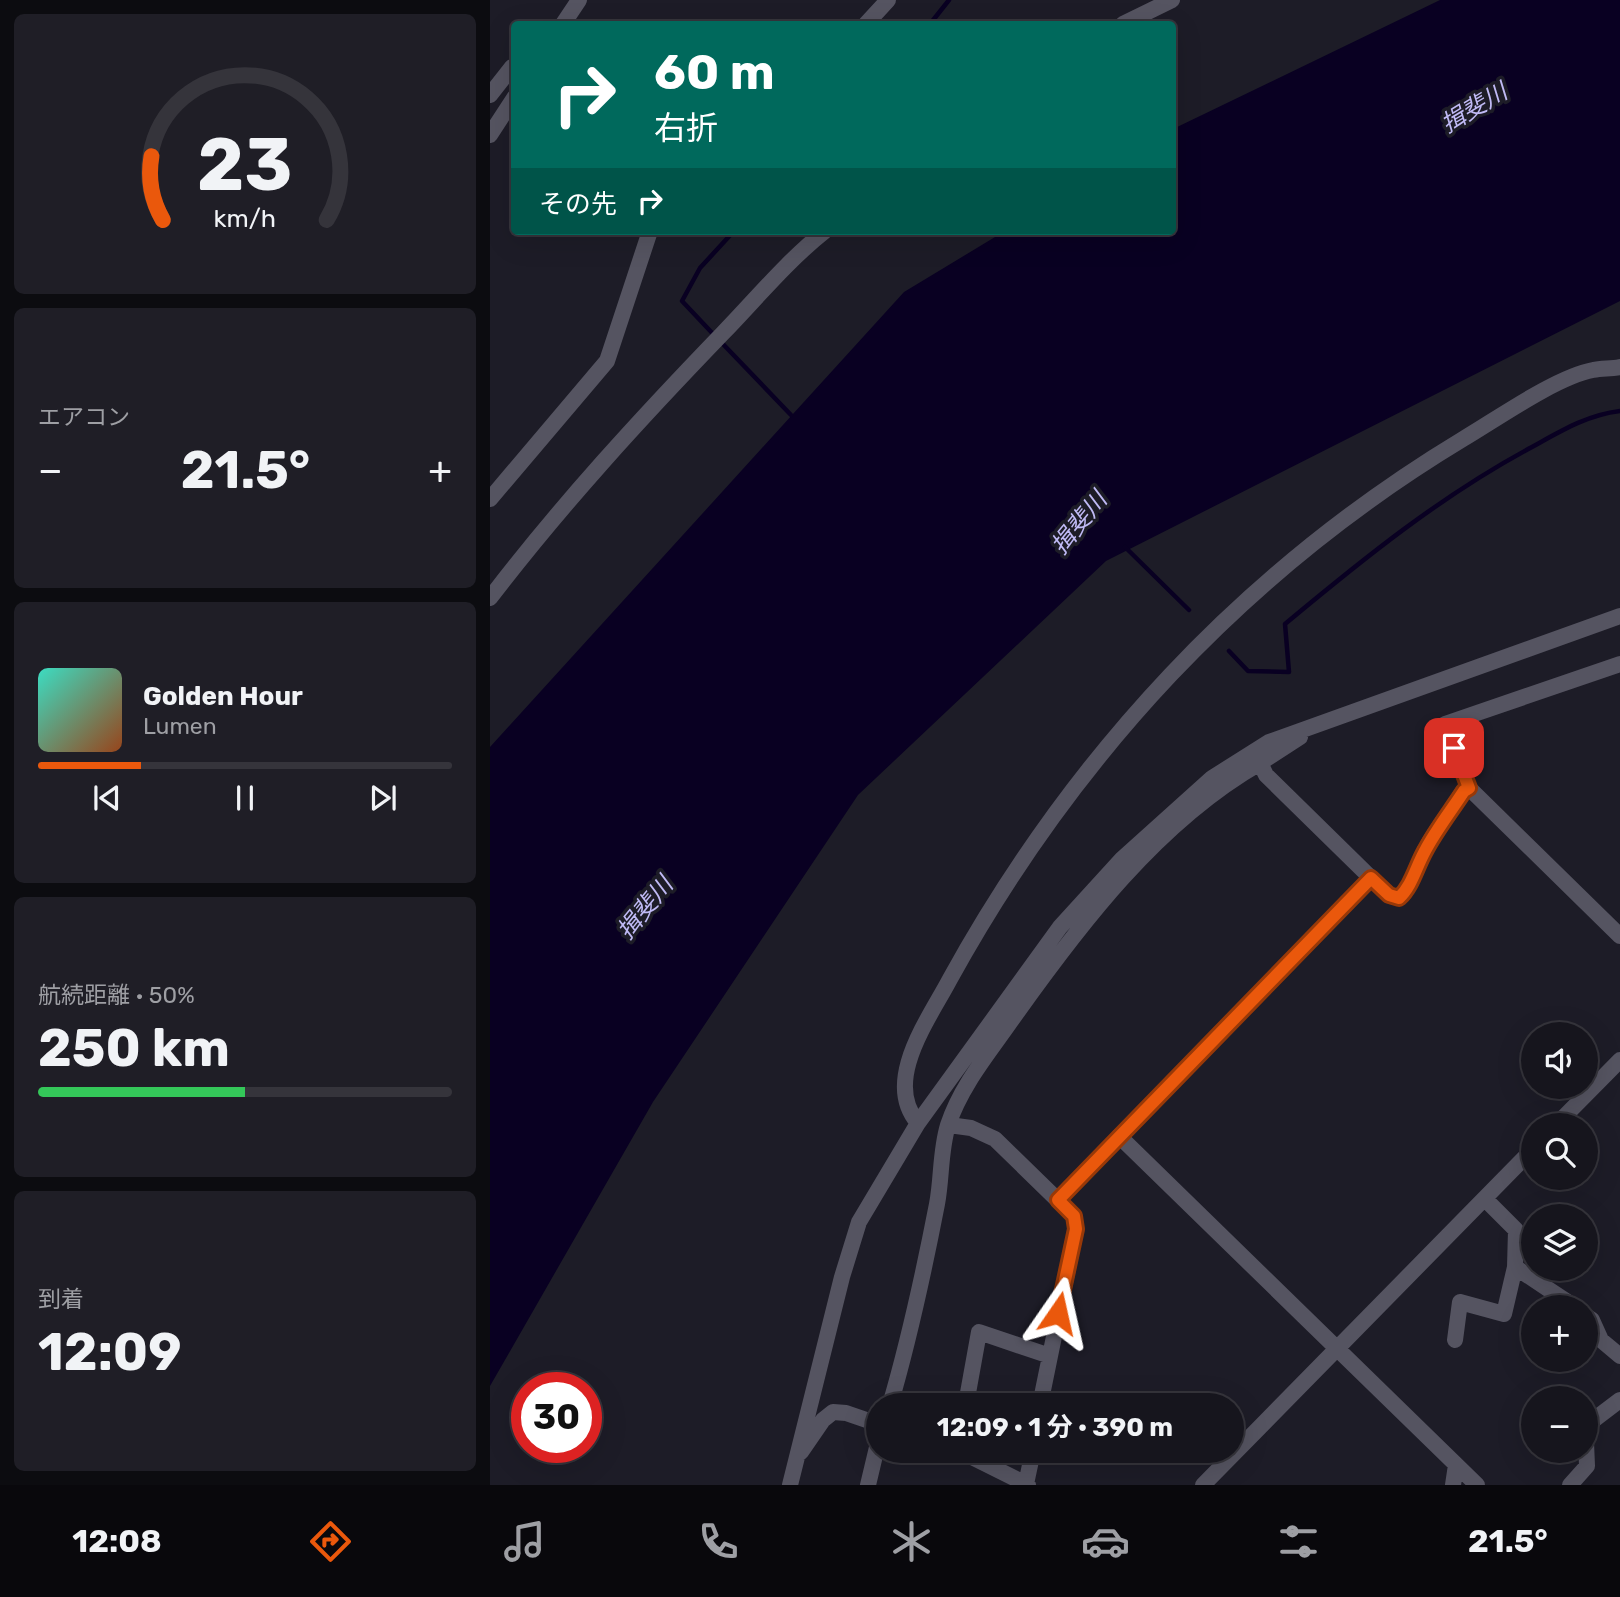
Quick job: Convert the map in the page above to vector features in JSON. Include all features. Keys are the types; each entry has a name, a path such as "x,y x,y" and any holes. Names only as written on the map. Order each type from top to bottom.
{"street":[{"path":"565,21 579,0"},
{"path":"869,21 888,0"},
{"path":"1129,21 1172,0"},
{"path":"490,95 511,68"},
{"path":"490,135 511,103"},
{"path":"490,499 607,361 649,235"},
{"path":"490,598 542,531 650,409 781,269 820,235"},
{"path":"918,1123 907,1111 904,1093 907,1066 926,1024 981,923 1038,835 1105,748 1190,652 1291,560 1408,472 1537,395 1589,370 1620,368"},
{"path":"790,1485 859,1222 918,1123 1060,927 1122,859 1212,778 1269,742 1620,616"},
{"path":"1620,664 1445,724 1469,788 1620,936"},
{"path":"893,1393 926,1258 948,1125 971,1078 1047,971 1116,885 1180,822 1231,779 1301,736 1302,728"},
{"path":"1260,763 1266,775 1371,878 1389,895 1399,898 1408,890 1416,866 1432,838 1464,791 1469,788"},
{"path":"1058,1200 1371,878"},
{"path":"1568,1113 1620,1059"},
{"path":"948,1125 971,1128 995,1139 1074,1216 1076,1229 1042,1393"},
{"path":"1119,1136 1477,1485"},
{"path":"1203,1485 1521,1162"},
{"path":"1455,1340 1460,1302 1504,1314 1515,1267 1516,1230 1485,1199"},
{"path":"1515,1267 1556,1295"},
{"path":"967,1393 979,1332 1050,1356"},
{"path":"1598,1333 1601,1340 1620,1356"},
{"path":"1598,1417 1620,1400"},
{"path":"797,1455 833,1412 866,1420"},
{"path":"868,1485 873,1463"},
{"path":"979,1463 1006,1480 1027,1485 1031,1463"},
{"path":"1570,1485 1587,1463"},
{"path":"1453,1485 1456,1465"}],"water":[{"name":"揖斐川","path":"1440,0 1620,0 1620,301 1106,561 858,795 653,1102 490,1386 490,747 904,292 998,235 1176,235 1176,128"}],"waterway":[{"path":"932,21 949,0"},
{"path":"715,336 682,301 700,268 730,235"},
{"path":"721,342 791,415"},
{"path":"1229,651 1248,671 1289,672 1285,624 1374,552 1466,486 1553,435 1596,416 1620,411"},
{"path":"1125,547 1189,610"}],"route":[{"path":"1058,1313 1076,1229 1074,1216 1058,1200 1371,878 1389,895 1399,898 1408,890 1416,866 1432,838 1464,791 1469,788 1454,748"}]}
